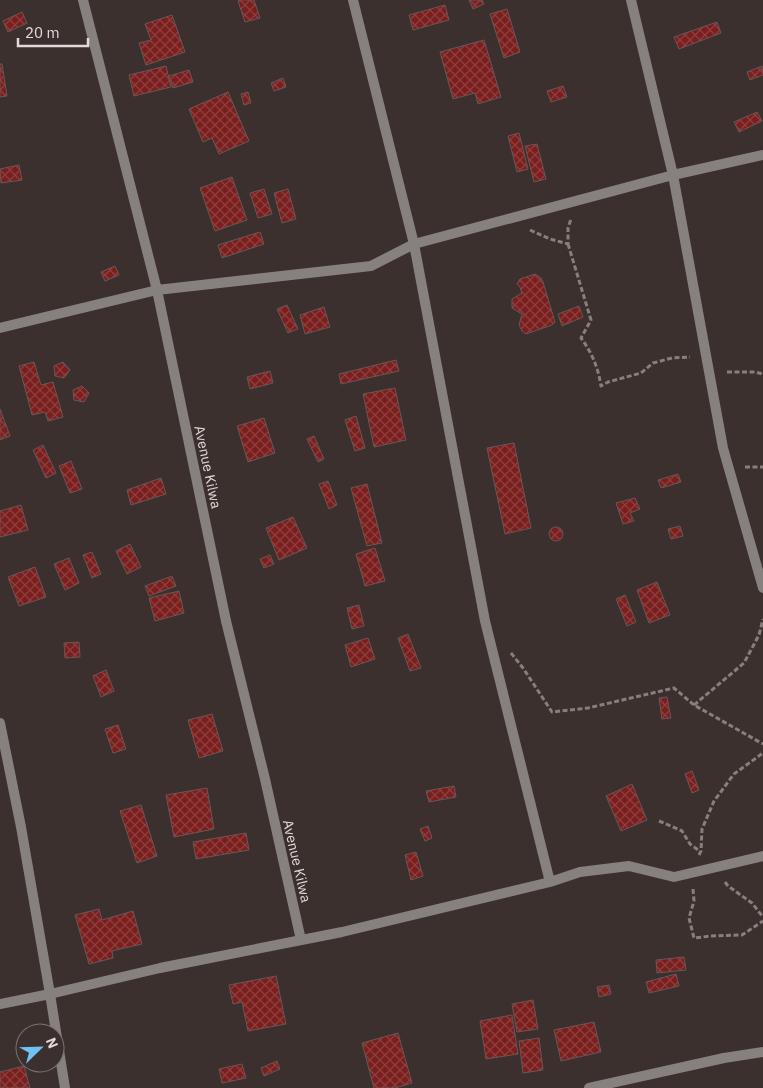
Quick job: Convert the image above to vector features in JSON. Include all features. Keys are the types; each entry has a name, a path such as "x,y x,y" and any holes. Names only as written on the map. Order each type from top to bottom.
{"street":[{"name":"Avenue Kilwa","path":"83,0 156,290 226,621 265,779 301,940"},
{"path":"353,0 414,244 486,621 550,882"},
{"path":"631,0 672,175 723,448 763,588"},
{"path":"0,328 156,290 371,266 414,244 672,175 763,155"},
{"path":"0,723 21,827 65,1088"},
{"path":"0,1004 160,968 301,940 550,882 580,872 629,866 674,878 763,856"},
{"path":"589,1088 724,1058 763,1052"}],"path":[{"path":"585,198 572,214 568,228 568,244 591,320 581,338 594,358 601,386 608,382 641,373 653,363 672,358 706,355 717,369 728,373 755,372 763,374"},
{"path":"514,217 531,231 550,240 568,244"},
{"path":"747,467 763,467"},
{"path":"694,705 744,663 759,635 763,619"},
{"path":"507,648 523,668 552,712 588,708 674,688 694,705 763,744"}],"building":[{"path":"254,0 260,18 245,22 238,1"},
{"path":"469,0 482,0 484,4 473,9"},
{"path":"445,5 449,20 413,30 409,15"},
{"path":"507,9 520,52 504,58 490,14"},
{"path":"22,12 27,23 8,32 3,21"},
{"path":"172,15 185,52 146,65 139,43 151,40 145,24"},
{"path":"717,22 721,33 679,49 674,37"},
{"path":"484,40 501,97 478,104 475,93 453,99 440,52"},
{"path":"0,64 2,64 7,96 0,97"},
{"path":"166,66 171,87 134,96 129,75"},
{"path":"762,66 763,75 750,80 747,72"},
{"path":"189,70 193,82 173,88 169,76"},
{"path":"283,78 286,87 274,91 271,83"},
{"path":"563,86 567,97 551,102 547,91"},
{"path":"228,92 249,141 219,154 212,138 203,142 189,109"},
{"path":"248,92 251,103 244,105 241,94"},
{"path":"757,112 762,121 739,132 734,122"},
{"path":"519,133 528,169 517,172 508,136"},
{"path":"537,144 546,179 534,182 525,146"},
{"path":"19,165 22,180 1,183 0,169"},
{"path":"232,177 247,220 215,231 200,188"},
{"path":"264,189 272,214 258,218 250,193"},
{"path":"288,189 296,219 282,223 274,193"},
{"path":"260,232 264,244 222,258 218,245"},
{"path":"115,266 119,275 105,281 101,272"},
{"path":"535,274 543,282 555,322 552,325 526,334 519,325 522,314 512,308 512,299 522,293 517,284 520,279"},
{"path":"287,305 298,329 288,333 277,309"},
{"path":"579,306 583,317 562,326 558,314"},
{"path":"324,307 330,327 305,334 300,315"},
{"path":"396,360 399,371 341,384 339,374"},
{"path":"34,362 41,385 53,382 63,417 48,421 45,412 32,415 19,366"},
{"path":"63,362 70,370 64,378 55,376 54,366"},
{"path":"270,371 273,383 250,389 247,377"},
{"path":"82,386 89,393 84,402 74,400 73,390"},
{"path":"395,388 406,440 374,447 363,394"},
{"path":"0,409 10,436 0,440"},
{"path":"356,416 365,448 355,451 345,420"},
{"path":"264,418 275,453 248,462 237,426"},
{"path":"314,436 324,459 318,462 307,439"},
{"path":"514,443 531,528 505,534 487,448"},
{"path":"43,445 56,473 46,478 33,450"},
{"path":"71,461 82,489 70,493 59,466"},
{"path":"678,474 681,482 661,488 658,480"},
{"path":"161,478 166,494 131,505 127,490"},
{"path":"328,481 337,505 329,509 319,484"},
{"path":"367,484 382,543 367,546 351,488"},
{"path":"635,498 640,509 630,513 634,521 623,524 616,503"},
{"path":"21,505 28,530 0,537 0,511"},
{"path":"293,517 307,548 279,560 266,528"},
{"path":"680,526 683,536 671,539 668,529"},
{"path":"553,527 559,527 563,534 559,541 553,541 549,537 549,531"},
{"path":"130,544 141,567 127,574 116,551"},
{"path":"375,548 385,581 365,586 356,554"},
{"path":"92,552 101,574 92,578 83,555"},
{"path":"270,555 274,564 264,568 260,559"},
{"path":"69,558 79,583 65,590 54,564"},
{"path":"35,567 46,597 19,606 8,577"},
{"path":"172,576 176,586 149,596 145,586"},
{"path":"657,582 670,615 649,623 637,590"},
{"path":"179,591 184,613 155,621 149,598"},
{"path":"625,595 636,622 627,626 616,599"},
{"path":"359,605 364,626 352,629 347,608"},
{"path":"408,634 421,668 410,671 398,638"},
{"path":"368,638 375,659 351,667 345,645"},
{"path":"79,642 80,657 65,658 64,643"},
{"path":"106,670 114,691 101,697 93,676"},
{"path":"667,697 671,718 662,719 659,698"},
{"path":"212,714 223,751 199,758 188,720"},
{"path":"118,725 126,749 113,753 105,729"},
{"path":"692,771 699,790 692,793 685,774"},
{"path":"632,784 647,820 621,831 606,796"},
{"path":"454,786 456,797 429,802 426,791"},
{"path":"207,788 214,829 174,837 166,795"},
{"path":"141,805 157,856 137,863 120,811"},
{"path":"428,826 432,838 425,841 420,829"},
{"path":"246,833 249,850 196,859 193,842"},
{"path":"416,852 423,876 411,880 405,855"},
{"path":"99,909 102,920 133,911 142,944 112,951 113,958 89,964 75,915"},
{"path":"684,957 686,970 657,973 656,960"},
{"path":"676,974 679,986 649,993 646,982"},
{"path":"276,976 286,1024 248,1031 242,1002 233,1004 229,985"},
{"path":"609,985 611,994 599,997 597,987"},
{"path":"533,1000 538,1029 517,1032 512,1004"},
{"path":"512,1015 518,1054 486,1059 480,1021"},
{"path":"594,1022 601,1052 561,1061 554,1030"},
{"path":"398,1033 412,1083 395,1088 374,1088 362,1043"},
{"path":"539,1038 543,1070 523,1073 519,1041"},
{"path":"277,1061 280,1069 264,1076 261,1068"},
{"path":"242,1064 246,1078 222,1083 219,1069"},
{"path":"15,1068 15,1073 26,1073 30,1088 0,1088 0,1072"}]}
